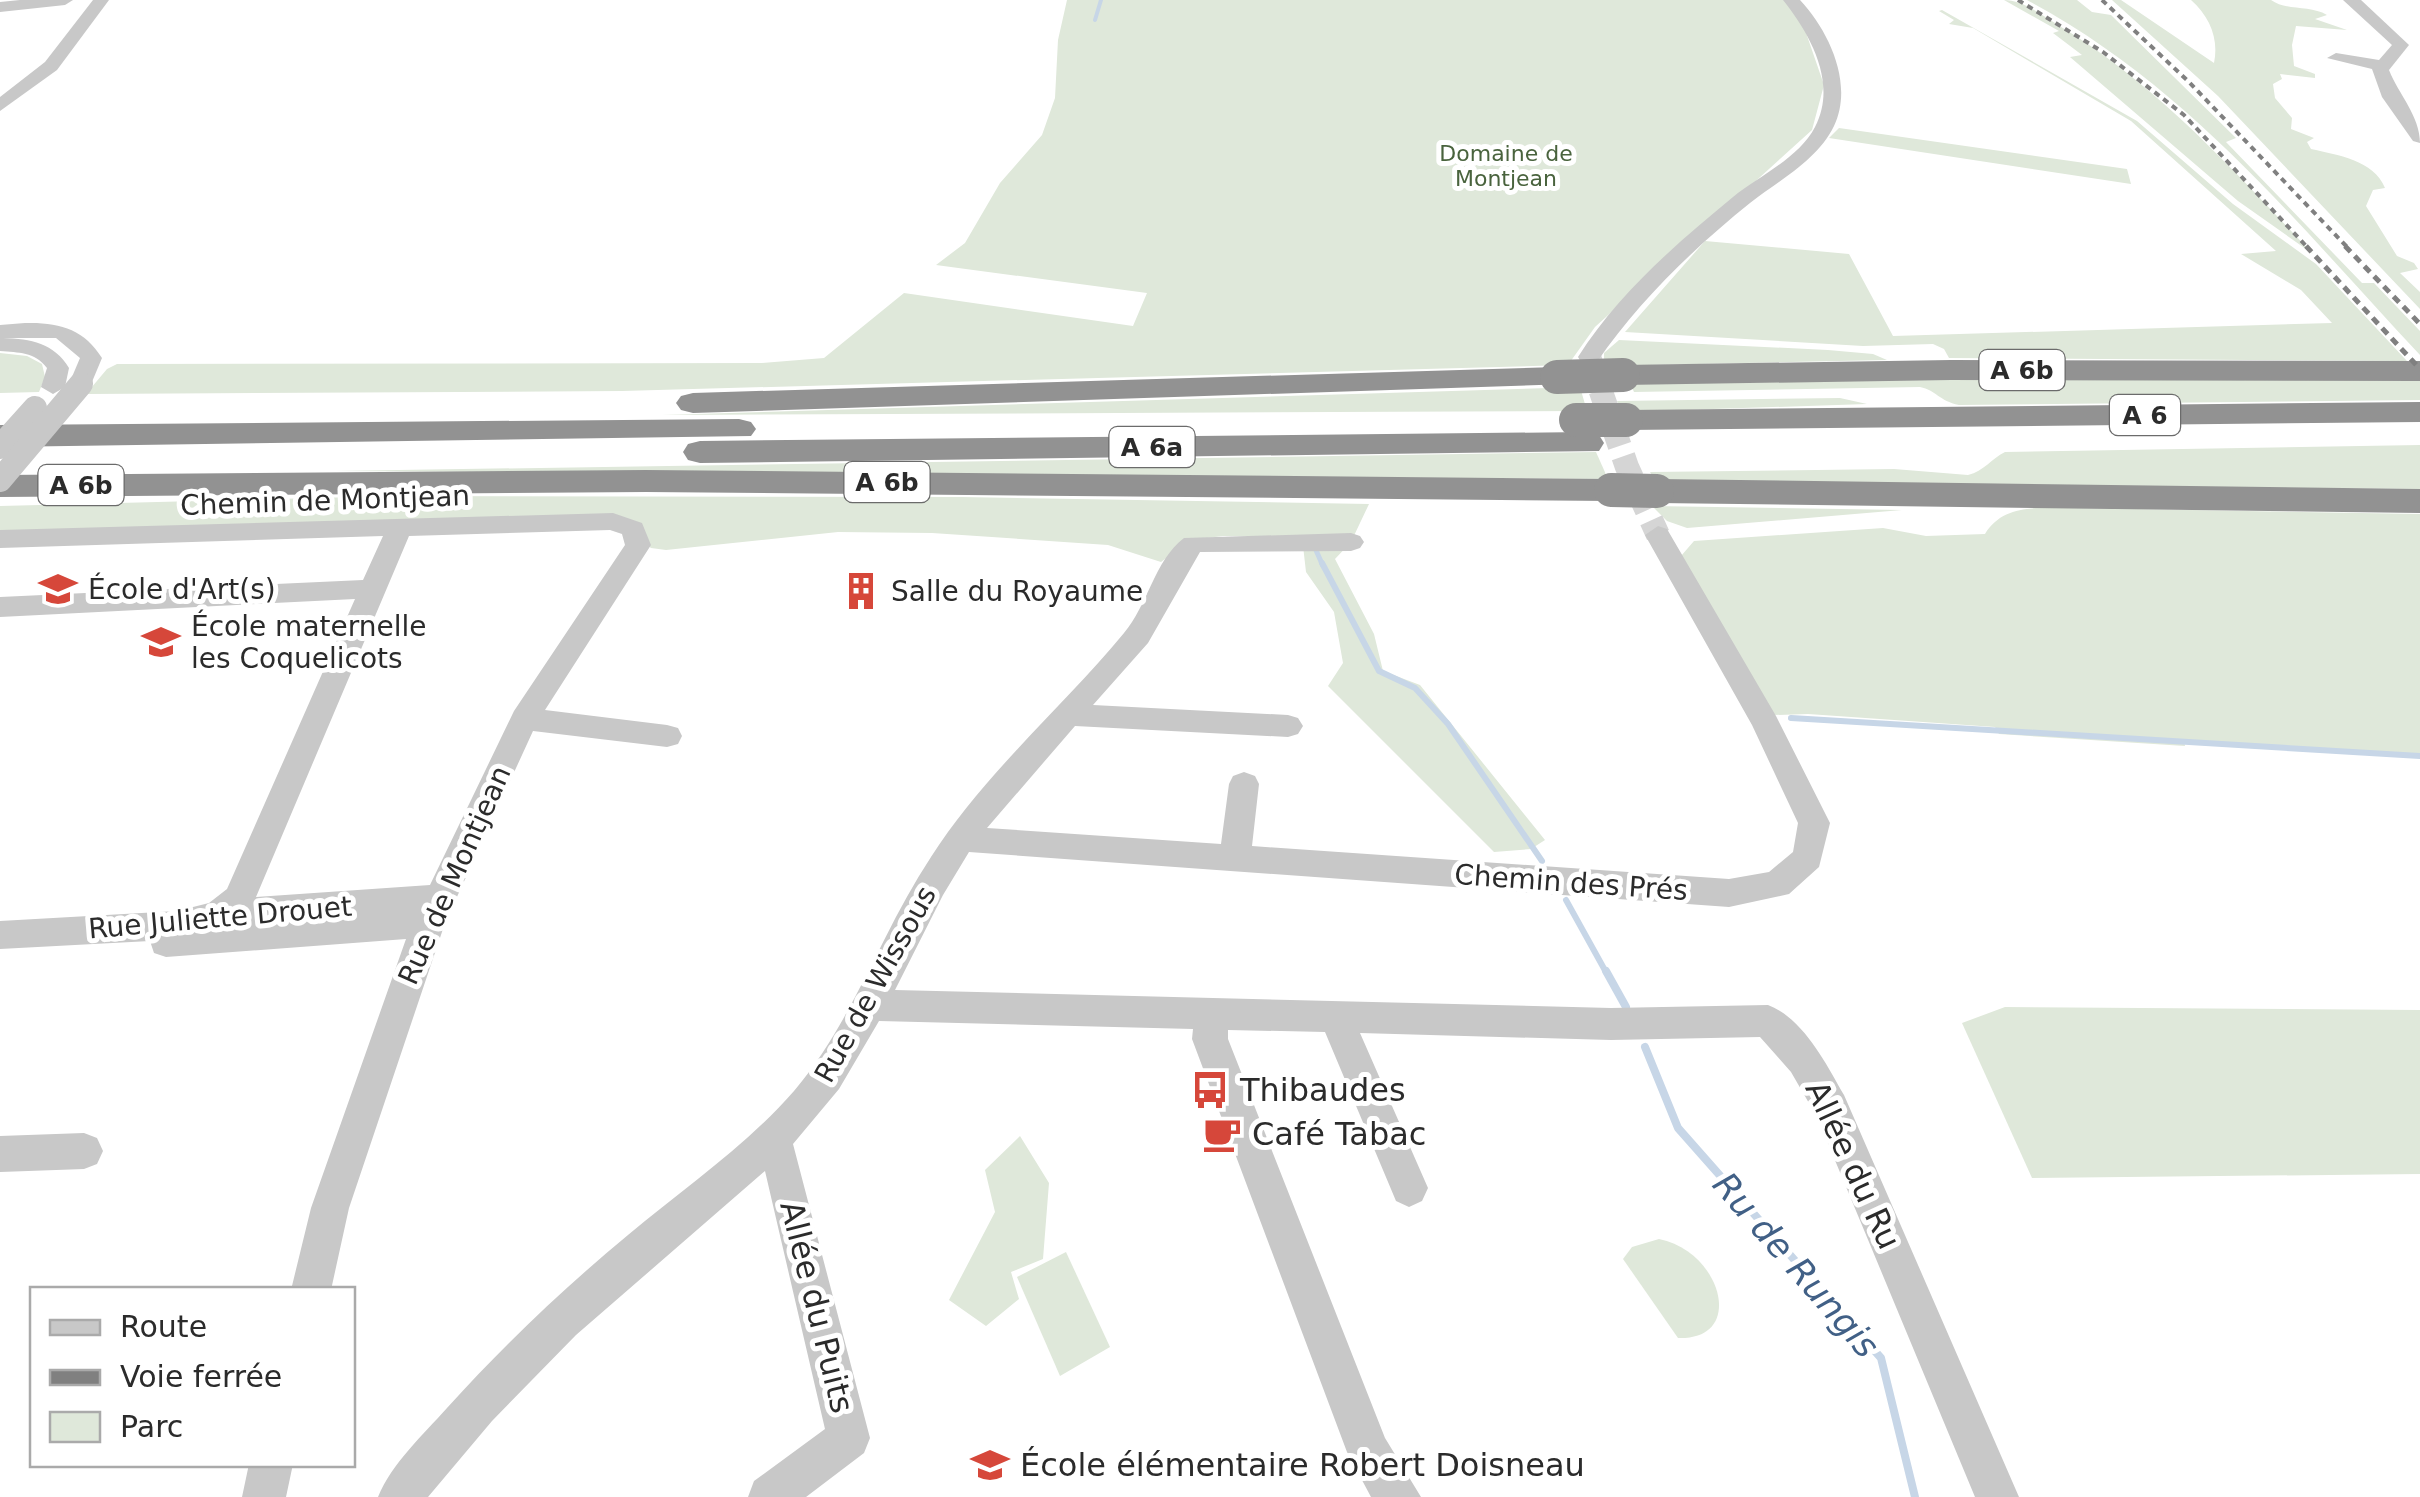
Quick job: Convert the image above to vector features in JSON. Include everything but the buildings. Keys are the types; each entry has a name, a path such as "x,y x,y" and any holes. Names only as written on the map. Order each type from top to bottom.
{"highway":[{"name":"A 6b","path":"0,408 704,403 1624,375 2420,370"},
{"name":"A 6","path":"1870,418 2420,412"},
{"name":"A 6a","path":"0,459 1630,431 1870,418"},
{"name":"A 6a","path":"1630,431 2052,438"},
{"name":"A 6a","path":"0,436 1582,432"},
{"name":"A 6","path":"2052,438 2420,434"},
{"name":"A 6b","path":"0,483 646,480 2420,502"}],"street":[{"path":"0,7 65,0"},
{"path":"0,106 51,66 101,0"},
{"path":"1589,358 1603,335 1695,242 1790,162 1824,127 1831,100 1830,82 1814,24 1792,0"},
{"path":"2351,0 2400,45 2380,65"},
{"path":"2336,58 2380,65"},
{"path":"2380,65 2390,97 2420,136"},
{"path":"0,332 40,330 74,337 91,358 80,384 0,483"},
{"path":"0,345 27,346 50,354 58,368 53,387 0,447"},
{"name":"Chemin de Montjean","path":"0,539 613,521 633,529 638,544"},
{"path":"219,914 239,898 400,527"},
{"name":"Chemin des Prés","path":"961,839 1729,893 1778,884 1808,858 1814,823 1766,724 1658,535"},
{"name":"Rue de Wissous","path":"400,1497 468,1414 541,1341 618,1268 772,1140 810,1098 867,1006 933,881 961,839 1138,636 1176,561 1193,544 1351,542"},
{"name":"Rue de Montjean","path":"313,1287 330,1208 434,911 524,719 638,544"},
{"path":"0,607 374,589"},
{"path":"1069,715 1288,726"},
{"path":"524,719 666,736"},
{"path":"1235,857 1244,784"},
{"path":"44,952 434,911"},
{"name":"Rue Juliette Drouet","path":"0,935 177,925 219,914 434,911"},
{"name":"Allée du Ru","path":"867,1006 1611,1024 1768,1021 1804,1060 1831,1107 1997,1497"},
{"path":"1212,1014 1210,1039 1294,1264 1370,1452 1384,1480 1400,1497"},
{"path":"1336,1018 1409,1188"},
{"name":"Allée du Puits","path":"770,1497 849,1438 781,1160 772,1140"},
{"path":"0,1154 84,1151"},
{"path":"264,1497 270,1467"}],"green space":[{"name":"Domaine de Montjean","path":"1067,0 1784,0 1803,24 1824,85 1812,130 1595,327 1568,365 622,391 86,394 107,369 117,364 762,363 824,358 904,293 1133,326 1147,293 936,265 965,243 1000,183 1042,135 1055,98 1058,40"},
{"path":"2004,0 2039,13 2129,74 2193,130 2313,254 2238,201 2070,57 2082,55 2053,33 2059,31"},
{"path":"2027,0 2077,0 2092,12 2111,15 2236,138 2226,142 2362,283 2374,283 2420,331 2420,355 2284,208 2190,116 2086,35"},
{"path":"2112,0 2121,0 2214,63 2212,29 2191,0 2271,0 2320,12 2327,15 2315,19 2347,30 2296,26 2292,45 2294,66 2315,74 2315,78 2280,74 2282,79 2273,84 2275,98 2292,118 2291,129 2314,138 2307,142 2311,149 2354,160 2380,179 2385,188 2373,190 2366,206 2397,256 2418,269 2400,273 2420,292 2420,309 2218,96"},
{"path":"1942,10 2137,121 2233,204 2316,264 2407,361 1949,358 1944,349 1933,344 1863,346 1625,332 1705,241 1849,254 1893,336 2332,323 2301,290 2241,254 2276,251 2131,121 1973,28 1949,24 1954,20 1939,11"},
{"path":"1839,128 2127,169 2131,184 1829,138"},
{"path":"1619,340 1828,350 1873,354 1887,360 1604,366 1604,353"},
{"path":"0,353 27,356 42,364 45,377 39,392 0,393"},
{"path":"2420,380 2420,400 1959,405 1920,387 1634,392 1630,383"},
{"path":"1580,387 1587,411 662,415"},
{"path":"1840,398 1867,404 1622,412 1617,401"},
{"path":"2420,445 2420,489 1657,483 1650,472 1894,469 1968,475 2005,452"},
{"path":"1596,452 1608,479 334,471"},
{"path":"398,496 962,497 1369,504 1351,542 1335,559 1374,634 1383,671 1420,685 1545,840 1531,849 1494,852 1328,686 1343,663 1334,612 1306,572 1302,537 1223,536 1190,540 1161,562 1108,545 932,533 838,532 666,550 651,548 618,521 0,534 0,506"},
{"path":"1652,506 1902,510 1687,528 1667,521"},
{"path":"2039,508 2420,514 2420,754 2184,740 2185,746 1999,734 1995,727 1774,715 1681,556 1694,541 1883,528 1926,536 1985,534 2003,516"},
{"path":"2005,1007 2420,1010 2420,1174 2032,1178 1962,1023"},
{"path":"1020,1136 1049,1183 1043,1259 1011,1272 1019,1299 986,1326 949,1300 995,1212 985,1170"},
{"path":"1659,1239 1698,1260 1718,1294 1719,1311 1713,1325 1700,1335 1678,1338 1623,1259 1632,1247"},
{"path":"1066,1252 1110,1347 1060,1376 1017,1277"}],"waterway":[{"path":"1095,20 1101,0"},
{"name":"Ru de Rungis","path":"1315,548 1323,566"},
{"name":"Ru de Rungis","path":"1322,563 1379,671 1415,688 1448,724 1542,861"},
{"path":"1791,718 2420,756"},
{"name":"Ru de Rungis","path":"1566,900 1607,974"},
{"name":"Ru de Rungis","path":"1606,971 1626,1007"},
{"name":"Ru de Rungis","path":"1645,1047 1678,1128 1881,1358 1915,1497"}],"tunnel":[{"path":"1589,357 1627,467 1658,535"}],"railway":[{"path":"2018,0 2103,52 2184,115 2308,248"},
{"path":"2102,0 2189,82 2348,248"},
{"path":"2306,246 2420,369"},
{"path":"2345,246 2420,324"}],"place":[{"name":"École d'Art(s)","path":"58,589"},
{"name":"Salle du Royaume","path":"861,591"},
{"name":"École maternelle les Coquelicots","path":"161,642"},
{"name":"Thibaudes","path":"1210,1090"},
{"name":"Café Tabac","path":"1222,1134"},
{"name":"École élémentaire Robert Doisneau","path":"990,1465"}]}
